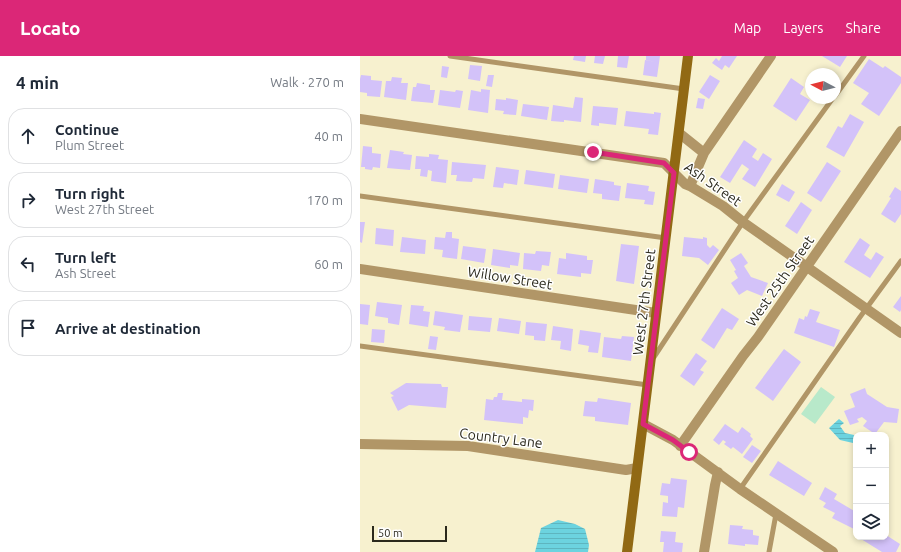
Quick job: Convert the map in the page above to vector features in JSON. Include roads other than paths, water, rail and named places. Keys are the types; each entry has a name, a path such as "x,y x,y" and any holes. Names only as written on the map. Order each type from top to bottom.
{"main road":[{"name":"West 27th Street","path":"627,552 688,56"}],"street":[{"path":"690,186 704,153 770,56"},
{"name":"Ash Street","path":"360,119 664,163 685,184 723,206 806,268 901,333"},
{"name":"West 25th Street","path":"680,446 901,131"},
{"path":"679,133 704,153"},
{"name":"Willow Street","path":"360,269 656,313"},
{"path":"643,424 654,429 680,446 833,552"},
{"name":"Country Lane","path":"360,444 468,446 626,470 637,468"},
{"path":"704,552 718,472"}],"lane":[{"path":"450,56 684,89"},
{"path":"841,87 864,56"},
{"path":"651,361 743,222 829,104"},
{"path":"360,196 666,238"},
{"path":"740,489 901,261"},
{"path":"360,346 648,385"},
{"path":"769,552 776,513"}],"water":[{"path":"839,419 844,423 840,426 845,433 853,435 853,443 840,440 829,428"},
{"path":"558,520 575,524 585,529 589,545 588,552 535,552 541,528"}]}
